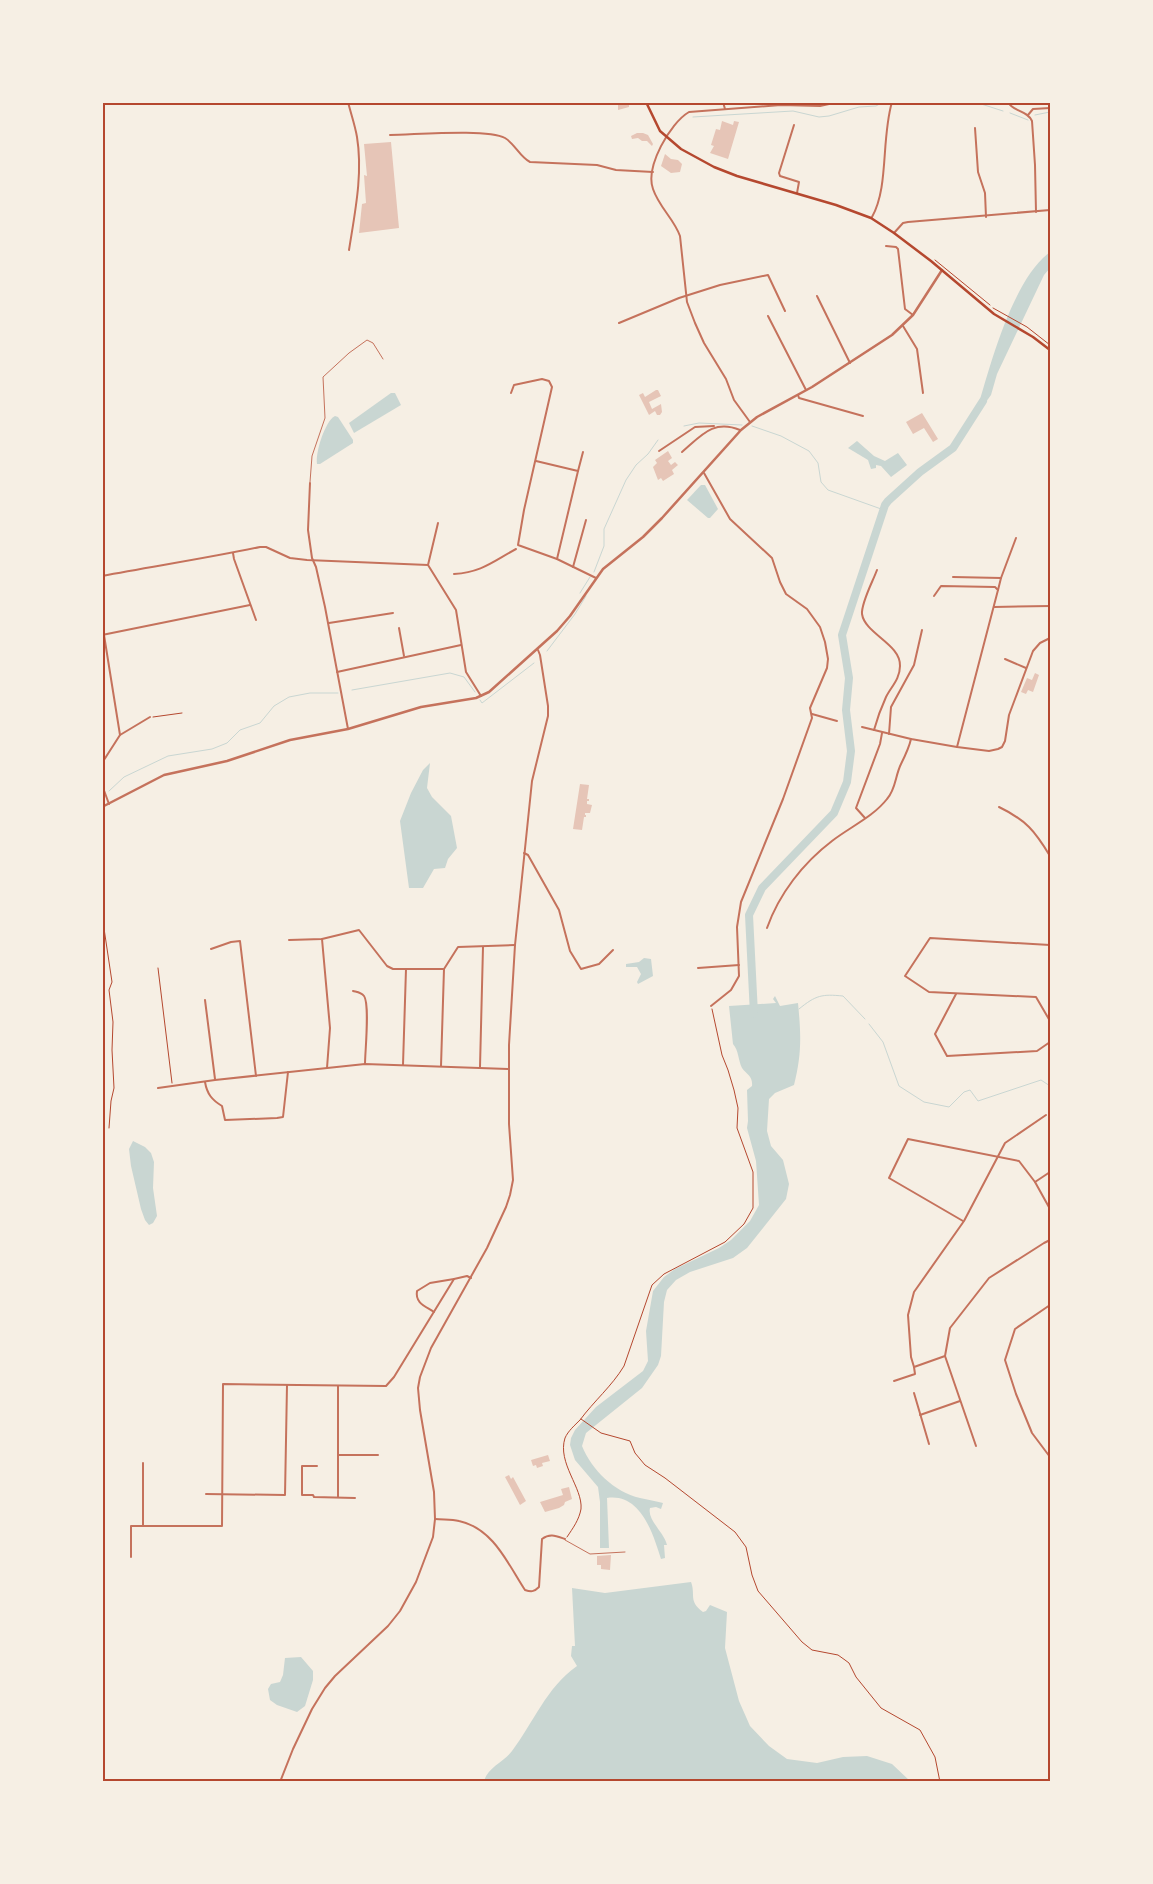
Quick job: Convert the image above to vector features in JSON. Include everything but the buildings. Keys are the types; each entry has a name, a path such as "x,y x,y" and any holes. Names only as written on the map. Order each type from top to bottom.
{"main road":[{"path":"646,102 655,122 666,137 681,149 721,170 845,208 871,218 942,270 989,310 1005,318 1050,350"}],"street":[{"path":"348,102 357,134 359,171 359,188 349,250"},
{"path":"723,102 725,109"},
{"path":"750,422 734,400 726,379 704,343 695,323 686,296 680,236 659,204 652,187 653,172 661,146 666,137 678,121 689,112 838,102"},
{"path":"871,218 880,199 886,128 892,102"},
{"path":"1008,102 1010,106 1028,115 1032,121 1036,212"},
{"path":"1028,115 1033,109 1050,108"},
{"path":"794,125 779,173 780,176 799,182 797,194"},
{"path":"976,128 978,172 985,193 986,216"},
{"path":"390,136 476,133 494,135 506,138 530,162 597,165 616,170 653,172"},
{"path":"894,233 902,223 908,222 1050,210"},
{"path":"886,246 898,249 906,309 913,315"},
{"path":"102,807 164,775 227,761 290,740 348,729 421,707 481,696 489,692 538,650 564,623 596,578 614,559 643,537 704,473 741,430 750,422 850,363 902,326 913,315 942,270"},
{"path":"619,323 679,298 720,285 768,275 784,311"},
{"path":"817,296 850,363"},
{"path":"768,316 806,390"},
{"path":"902,326 918,349 923,393"},
{"path":"510,394 514,385 542,379 549,381 552,387 518,545 557,559 596,578"},
{"path":"798,395 799,398 863,416"},
{"path":"682,452 714,426"},
{"path":"659,451 695,427 730,427 741,430"},
{"path":"557,559 582,452"},
{"path":"536,460 578,471"},
{"path":"704,473 730,518 772,558 786,594 807,609 820,627 828,659 827,668 810,708 812,718 783,799 742,902 737,927 739,976 731,990 711,1006"},
{"path":"310,482 308,530 312,560 316,567 328,623 348,729"},
{"path":"573,567 586,520"},
{"path":"438,523 428,565 456,610 466,672 481,696"},
{"path":"957,747 1001,578 1016,538"},
{"path":"102,576 266,547 290,558 428,565"},
{"path":"454,574 478,571 516,549"},
{"path":"234,552 234,559 256,620"},
{"path":"874,730 882,707 897,680 901,665 896,651 866,622 862,614 877,570"},
{"path":"953,577 1001,578"},
{"path":"934,596 941,586 995,587 998,590"},
{"path":"120,735 103,635 250,605"},
{"path":"994,608 1050,606"},
{"path":"328,623 393,613"},
{"path":"399,628 404,656"},
{"path":"889,734 891,707 914,664 922,630"},
{"path":"862,727 911,739 957,747 989,751 1002,747 1005,741 1009,715 1026,668 1038,645 1050,638"},
{"path":"337,672 461,645"},
{"path":"280,1782 293,1749 325,1688 335,1676 388,1626 400,1611 416,1582 428,1552 435,1519 434,1492 420,1410 418,1388 420,1377 431,1348 471,1278 506,1207 512,1187 508,1069 515,946 532,781 548,716 542,664 538,650"},
{"path":"1005,660 1026,668"},
{"path":"812,714 837,721"},
{"path":"102,763 120,735 150,717"},
{"path":"865,818 856,808 880,744 882,732"},
{"path":"767,928 773,909 804,867 832,841 884,802 892,792 911,739"},
{"path":"102,785 109,804"},
{"path":"999,807 1017,816 1037,834 1050,856"},
{"path":"524,854 528,855 559,910 570,951 581,969 599,964 613,950"},
{"path":"289,940 322,939 359,930 388,966 393,969 444,969"},
{"path":"1050,945 930,938 905,976 929,992 1036,997 1050,1021"},
{"path":"322,939 330,1028 327,1068"},
{"path":"211,949 240,941 256,1076"},
{"path":"441,1066 444,969 458,947 515,946"},
{"path":"480,1067 483,947"},
{"path":"698,968 739,966"},
{"path":"403,1065 406,969"},
{"path":"353,991 363,995 367,1006 365,1064"},
{"path":"956,994 935,1034 947,1056 1037,1051 1050,1042"},
{"path":"205,1000 215,1080"},
{"path":"158,1088 205,1081 365,1064 508,1069"},
{"path":"205,1081 208,1094 222,1106 225,1120 283,1117 288,1072"},
{"path":"894,1381 915,1374 911,1358 908,1315 914,1292 964,1221 1005,1144 1046,1115"},
{"path":"964,1221 888,1178 908,1139 1019,1161 1035,1182 1050,1209"},
{"path":"1035,1182 1050,1172"},
{"path":"976,1446 945,1356 950,1328 989,1278 1050,1240"},
{"path":"434,1312 418,1302 416,1297 417,1291 430,1283 467,1276 471,1278"},
{"path":"131,1556 131,1526 222,1526 223,1384 386,1386 394,1377 454,1279"},
{"path":"1050,1305 1015,1330 1005,1360 1016,1394 1032,1432 1050,1457"},
{"path":"914,1367 945,1356"},
{"path":"206,1494 285,1495 287,1385"},
{"path":"338,1386 338,1497"},
{"path":"914,1393 929,1444"},
{"path":"920,1414 960,1401"},
{"path":"338,1455 378,1455"},
{"path":"143,1463 143,1526"},
{"path":"317,1466 302,1466 302,1495 356,1498"},
{"path":"435,1519 459,1521 480,1529 496,1546 524,1590 529,1592 535,1591 539,1587 542,1539 552,1535 565,1539"}],"lane":[{"path":"310,482 312,456 325,418 322,383 324,377 349,353 367,340 373,343 383,359"},
{"path":"565,1539 590,1554 625,1552"}],"path":[{"path":"933,258 1005,318 1026,327 1050,346"},
{"path":"150,717 182,713"},
{"path":"102,914 112,982 109,990 113,1022 114,1088 110,1106 109,1128"},
{"path":"158,968 172,1086"},
{"path":"565,1539 578,1518 581,1507 566,1463 564,1446 566,1436 618,1377 624,1366 652,1285 664,1274 725,1242 744,1224 753,1208 753,1172 747,1151 737,1128 738,1108 722,1055 711,1006"},
{"path":"581,1418 601,1433 630,1441 635,1453 646,1466 655,1470 739,1537 748,1553 752,1575 758,1591 802,1642 812,1650 838,1655 845,1660 881,1708 920,1730 934,1757 940,1782"}],"shaded area":[{"path":"1050,252 1050,268 1044,275 997,374 991,395 975,417 1003,328 1013,305 1036,265"},
{"path":"391,393 395,393 401,405 354,433 349,423"},
{"path":"335,416 338,417 353,443 320,464 317,464 322,438 328,424"},
{"path":"857,441 874,456 885,461 898,453 907,465 891,477 881,466 876,465 876,468 871,469 868,460 848,448"},
{"path":"701,485 705,485 718,509 710,518 687,500"},
{"path":"430,763 427,788 432,797 451,816 457,848 448,859 445,868 434,869 423,888 409,888 400,821 411,793 423,770"},
{"path":"644,958 651,959 653,976 638,984 637,982 641,974 637,967 626,967 626,964 639,962"},
{"path":"775,996 780,1006 798,1003 800,1025 800,1054 794,1085 775,1093 769,1099 767,1131 771,1146 783,1160 789,1184 786,1199 747,1248 733,1258 690,1272 676,1280 667,1290 664,1302 661,1356 658,1365 642,1388 586,1433 582,1446 586,1455 605,1479 630,1495 663,1503 661,1509 656,1507 650,1508 650,1513 653,1522 663,1535 667,1545 664,1545 665,1558 661,1559 644,1517 629,1502 619,1498 607,1498 609,1548 600,1548 600,1502 598,1487 575,1460 570,1445 571,1438 575,1430 596,1407 643,1371 648,1361 646,1331 653,1291 664,1277 675,1269 719,1248 731,1240 750,1221 759,1205 756,1161 747,1128 747,1090 752,1086 752,1083 751,1078 742,1068 733,1044 729,1006 776,1003 773,999"},
{"path":"133,1141 145,1147 151,1153 154,1162 153,1188 157,1216 153,1223 149,1225 141,1209 131,1166 129,1149"},
{"path":"691,1582 694,1601 698,1608 703,1612 710,1605 727,1612 725,1648 739,1701 750,1726 769,1746 787,1759 817,1763 843,1757 867,1756 892,1764 910,1781 484,1781 489,1772 509,1755 557,1684 577,1666 571,1656 572,1646 575,1646 572,1588 605,1593"},
{"path":"301,1657 313,1671 313,1680 305,1706 297,1712 277,1705 270,1700 268,1689 271,1684 280,1682 283,1675 285,1658"}],"waterway":[{"path":"693,117 793,111 819,117 859,107 876,106 883,102"},
{"path":"975,102 1003,111"},
{"path":"1035,115 1050,112"},
{"path":"1010,113 1028,120"},
{"path":"754,1014 749,915 762,888 834,813 847,782 851,751 846,710 849,678 842,635 885,505 920,472 953,448 983,401"},
{"path":"684,426 699,423 742,425"},
{"path":"752,426 781,436 809,451 818,463 821,482 828,490 884,510"},
{"path":"594,572 604,546 604,529 626,480 636,465 648,454 658,440"},
{"path":"580,593 590,577"},
{"path":"547,651 586,596"},
{"path":"480,700 482,703 534,663"},
{"path":"352,690 450,673 464,677 475,692"},
{"path":"109,791 124,777 168,756 212,749 227,743 240,730 260,723 274,706 289,697 310,693 338,693"},
{"path":"799,1009 819,996 843,996 865,1019"},
{"path":"869,1024 883,1042 899,1086 924,1102 949,1107 964,1092 970,1090 978,1101 1041,1080 1050,1086"}]}
